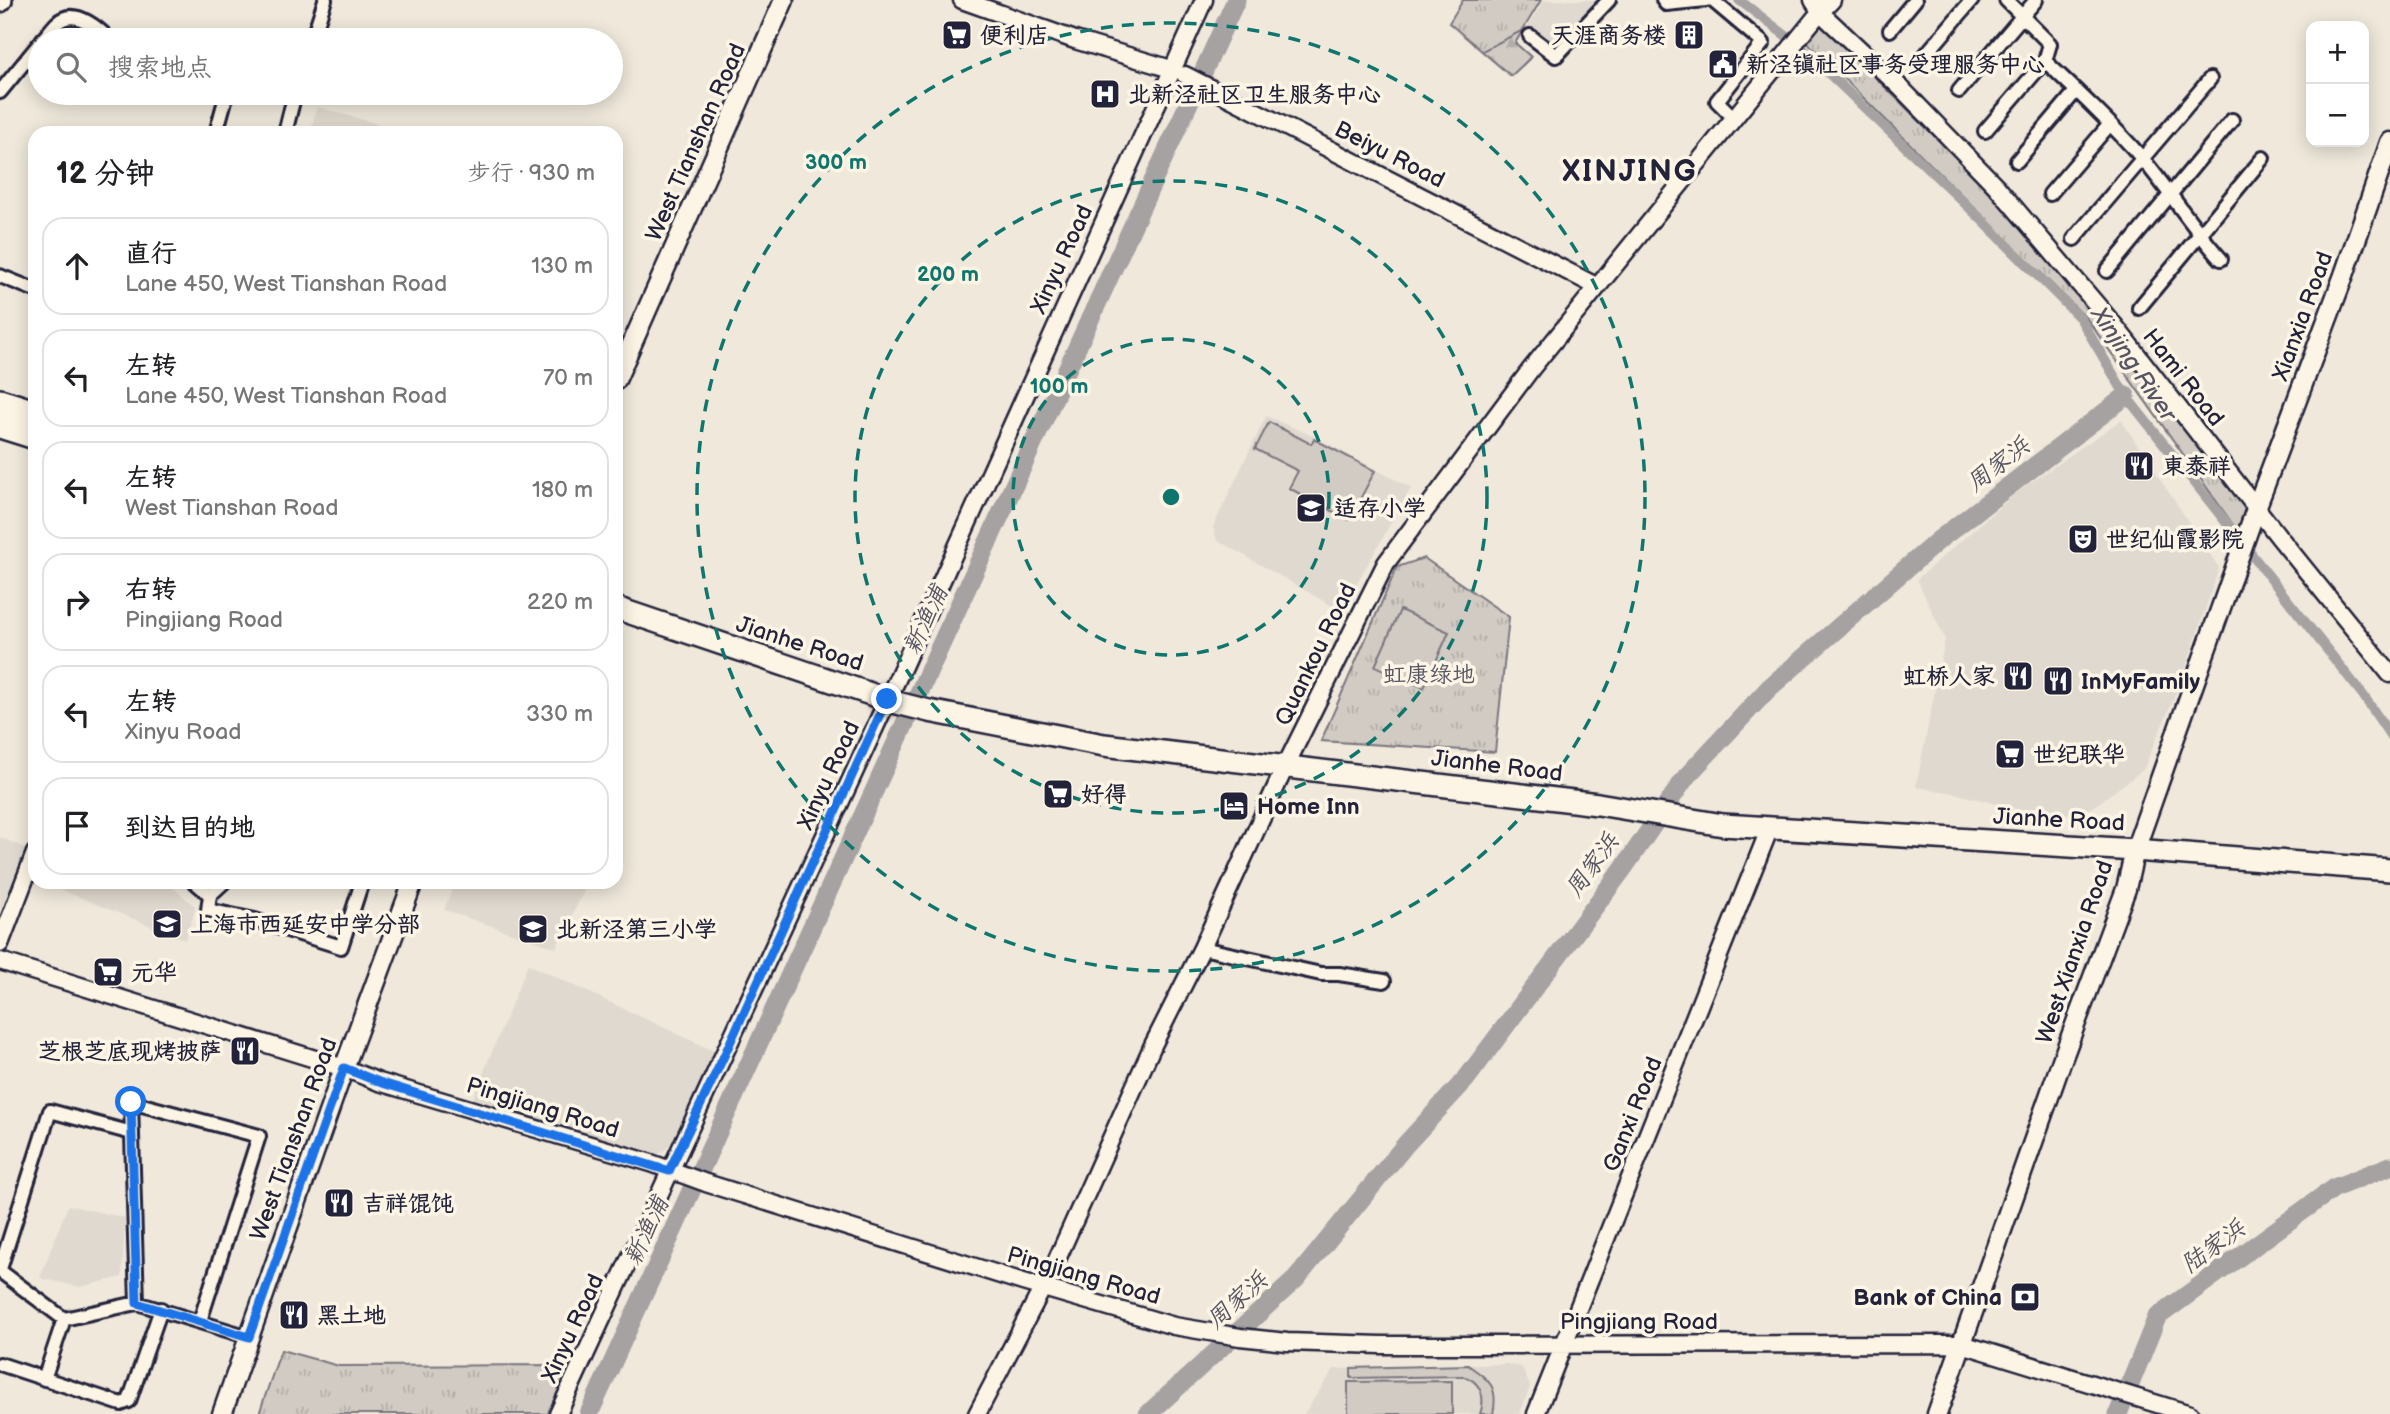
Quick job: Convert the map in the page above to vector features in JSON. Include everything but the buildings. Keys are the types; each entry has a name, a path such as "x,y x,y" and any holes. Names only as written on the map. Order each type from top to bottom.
{"main road":[{"name":"West Tianshan Road","path":"623,364 784,0"},
{"name":"Xianxia Road","path":"2257,506 2344,275 2390,142"},
{"path":"0,400 28,409"},
{"path":"0,414 28,422"},
{"path":"0,427 28,436"},
{"name":"West Xianxia Road","path":"1937,1414 2062,1060 2126,889 2135,850 2257,506"},
{"name":"Jianhe Road","path":"623,610 929,711 1104,745 1598,804 1769,830 2135,850 2390,870"},
{"name":"West Tianshan Road","path":"222,1414 410,889"}],"street":[{"path":"316,28 325,0"},
{"name":"Beiyu Road","path":"962,0 1075,40 1178,72 1596,286"},
{"name":"Xinyu Road","path":"558,1414 676,1173 724,1056 1178,72 1204,0"},
{"path":"1530,36 1556,56 1609,0"},
{"path":"1663,0 1666,4 1706,0"},
{"path":"1712,0 1763,43 1717,102 1734,118"},
{"path":"1889,30 1915,0"},
{"path":"1922,59 1972,0"},
{"path":"1985,131 2045,61 2050,44 2006,0"},
{"path":"1959,90 2036,0"},
{"name":"Quankou Road","path":"976,1414 1044,1286 1153,1045 1202,948 1286,765 1386,563 1531,369 1789,51 1820,8"},
{"name":"Hami Road","path":"1820,8 1996,186 2115,325 2279,537 2390,674"},
{"path":"52,28 58,21 68,16 97,28"},
{"path":"0,92 28,58"},
{"path":"2045,61 2142,159 2221,260"},
{"path":"2074,239 2210,79"},
{"path":"2017,161 2077,91"},
{"path":"218,126 224,105"},
{"path":"287,126 292,105"},
{"path":"2107,271 2232,120"},
{"path":"2050,194 2110,124"},
{"path":"2139,308 2263,158"},
{"path":"0,276 28,287"},
{"name":"Ganxi Road","path":"1536,1414 1769,830"},
{"path":"0,944 28,871"},
{"path":"203,889 210,895"},
{"path":"217,889 210,895 208,910 255,920 341,947 360,889"},
{"path":"1202,948 1321,974 1384,981"},
{"name":"Pingjiang Road","path":"0,961 344,1068 379,1082 1023,1282 1174,1326 1240,1338 1287,1342 1434,1346 1962,1344 2190,1414"},
{"path":"137,1303 131,1102 258,1136 200,1321"},
{"path":"64,1320 0,1270 50,1111 132,1133"},
{"path":"64,1320 137,1303 249,1337"},
{"path":"0,1364 121,1404 129,1401 161,1309"},
{"path":"44,1379 64,1320"}],"shaded area":[{"path":"1544,0 1618,0 1553,66 1521,37"},
{"path":"317,107 378,124 377,126 312,126"},
{"name":"适存小学","path":"1266,416 1315,437 1411,488 1341,611 1217,540 1213,527"},
{"path":"2121,420 2219,568 2182,679 2143,770 2093,807 2063,816 2020,810 1954,793 1916,787 1945,639 1917,579 2017,492"},
{"path":"0,837 27,849 0,911"},
{"name":"上海市西延安中学分部","path":"59,889 174,889 196,907 185,940"},
{"name":"北新泾第三小学","path":"452,889 585,889 556,948 444,910"},
{"path":"528,964 716,1052 674,1142 658,1155 469,1108"},
{"path":"68,1205 125,1218 122,1277 80,1287 40,1278"},
{"path":"1507,1364 1522,1367 1530,1387 1520,1414 1304,1414 1334,1369"}],"green space":[{"path":"1463,0 1541,0 1515,43 1531,57 1511,76 1449,23"},
{"path":"1822,25 1970,171 2076,291 2248,507 2239,533 2087,319 1806,41"},
{"path":"1523,30 1515,43 1531,57 1511,76 1482,51"},
{"path":"1269,422 1311,444 1314,439 1375,471 1349,520 1289,488 1298,471 1255,449"},
{"name":"虹康绿地","path":"1424,558 1509,617 1495,752 1321,741 1397,567"},
{"path":"1400,610 1449,632 1424,688 1375,666"},
{"path":"281,1350 339,1366 572,1365 549,1414 259,1414"},
{"path":"1468,1365 1491,1385 1495,1397 1493,1414 1480,1414 1482,1396 1478,1386 1463,1376 1351,1378 1351,1368"},
{"path":"1452,1381 1452,1414 1348,1414 1348,1382"}],"waterway":[{"name":"新渔浦","path":"589,1414 1236,0"},
{"name":"Xinjing River","path":"1739,0 1802,48 2080,318 2126,396 2363,695 2390,735"},
{"name":"周家浜","path":"1148,1414 1296,1279 1406,1144 1466,1079 1625,866 1686,777 1769,688 1940,539 2126,396"},
{"name":"陆家浜","path":"2118,1414 2157,1317 2334,1188 2390,1166"}],"place":[{"name":"便利店","path":"957,35"},
{"name":"天涯商务楼","path":"1689,35"},
{"name":"新泾镇社区事务受理服务中心","path":"1723,64"},
{"name":"北新泾社区卫生服务中心","path":"1105,94"},
{"name":"東泰祥","path":"2139,466"},
{"name":"适存小学","path":"1311,508"},
{"name":"世纪仙霞影院","path":"2083,539"},
{"name":"虹桥人家","path":"2018,676"},
{"name":"InMyFamily","path":"2058,681"},
{"name":"世纪联华","path":"2010,754"},
{"name":"好得","path":"1058,794"},
{"name":"Home Inn","path":"1234,806"},
{"name":"上海市西延安中学分部","path":"167,924"},
{"name":"北新泾第三小学","path":"533,929"},
{"name":"元华","path":"108,972"},
{"name":"芝根芝底现烤披萨","path":"245,1051"},
{"name":"吉祥馄饨","path":"339,1203"},
{"name":"Bank of China","path":"2025,1297"},
{"name":"黑土地","path":"294,1315"}],"district":[{"name":"XINJING","path":"1630,171"}],"route":[{"path":"131,1102 137,1303 249,1337 344,1068 379,1082 651,1163 669,1171 887,699"}]}
